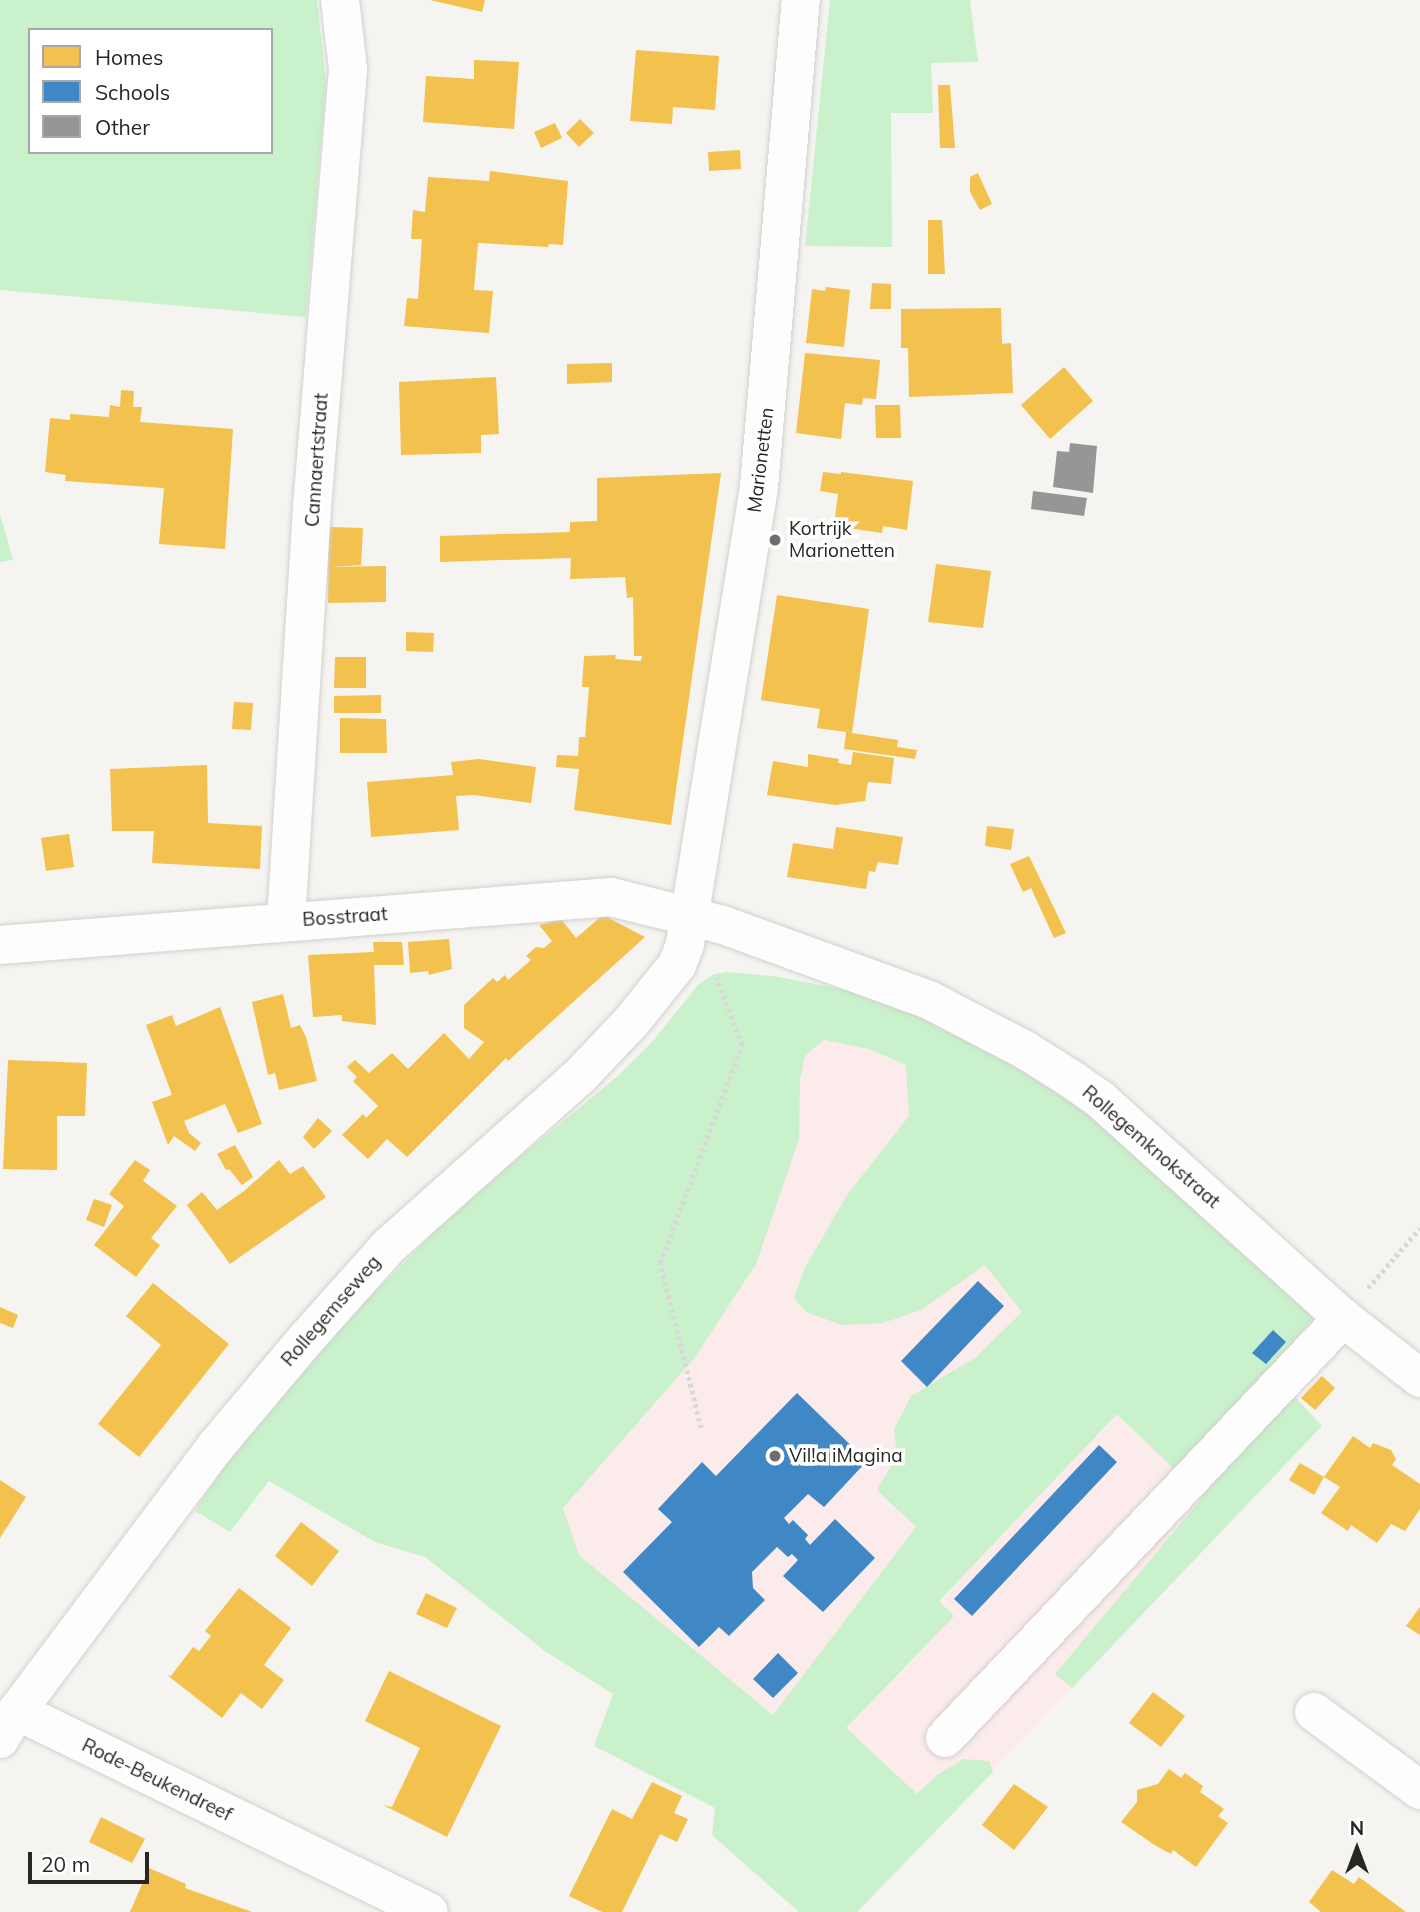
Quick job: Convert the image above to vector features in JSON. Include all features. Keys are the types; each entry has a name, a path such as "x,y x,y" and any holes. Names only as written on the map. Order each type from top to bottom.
{"street":[{"name":"Cannaertstraat","path":"286,921 312,507 348,69 340,0"},
{"name":"Marionetten","path":"687,930 759,487 802,0"},
{"name":"Bosstraat","path":"0,945 611,897 687,930"},
{"name":"Rollegemknokstraat","path":"687,930 723,925 929,1000 1025,1050 1102,1101 1343,1318 1420,1378"},
{"name":"Rollegemseweg","path":"8,1725 216,1446 307,1338 389,1246 588,1067 632,1021 677,965 687,930"},
{"path":"944,1738 1343,1318"},
{"path":"1314,1712 1420,1790"},
{"name":"Rode-Beukendreef","path":"8,1725 368,1898 429,1912"}],"path":[{"path":"687,930 714,974 742,1045 660,1263 701,1428"},
{"path":"1343,1318 1420,1228"}],"shaded area":[{"name":"Vil!a iMagina","path":"727,972 779,977 1315,1316 1270,1370 1322,1426 857,1912 799,1912 712,1835 715,1808 594,1746 613,1694 545,1651 425,1557 375,1542 347,1320 457,1209 618,1076 653,1041 698,985 714,974"}],"green space":[{"path":"0,0 317,0 326,83 306,317 0,290"},
{"path":"830,0 970,0 978,62 931,63 933,113 891,113 892,247 805,246"},
{"path":"0,514 13,560 0,562"},
{"name":"Vil!a iMagina","path":"727,972 779,977 918,1004 1130,1139 1315,1316 1270,1370 1322,1426 1072,1688 1055,1674 1203,1497 1117,1414 939,1601 954,1616 846,1728 917,1794 936,1776 963,1759 989,1761 993,1772 857,1912 799,1912 712,1835 715,1808 594,1746 613,1694 545,1651 425,1557 375,1542 269,1481 230,1532 195,1511 247,1432 347,1320 457,1209 618,1076 653,1041 698,985 714,974","holes":["824,1040 869,1049 906,1065 909,1116 847,1195 805,1268 794,1298 806,1312 842,1325 883,1323 921,1310 985,1265 1022,1312 975,1358 911,1396 894,1429 897,1456 877,1490 916,1527 773,1715 579,1555 563,1508 695,1357 756,1264 799,1139 800,1080 805,1056"]}],"building: Homes":[{"path":"430,0 485,0 482,12"},
{"path":"636,50 719,56 715,110 673,107 672,124 630,121"},
{"path":"474,60 519,62 514,129 423,122 426,76 474,79"},
{"path":"938,85 950,85 955,148 940,148"},
{"path":"580,119 594,133 579,147 566,133"},
{"path":"555,123 562,138 541,148 534,132"},
{"path":"740,150 741,169 709,171 708,152"},
{"path":"490,171 568,181 563,245 549,244 548,247 478,243 474,290 493,291 489,333 404,326 407,298 418,299 422,239 411,239 413,210 425,212 428,177 489,181"},
{"path":"978,173 992,204 980,210 970,192 970,177"},
{"path":"928,220 942,220 945,274 928,274"},
{"path":"872,283 891,284 891,309 870,309"},
{"path":"826,287 850,290 844,347 806,343 812,289 825,291"},
{"path":"1001,308 1002,344 1011,343 1013,393 909,397 908,348 901,348 901,309"},
{"path":"805,353 880,360 876,399 863,398 862,405 845,403 841,439 796,433"},
{"path":"612,363 612,382 567,384 567,364"},
{"path":"1064,367 1093,401 1050,439 1021,405"},
{"path":"496,377 499,434 481,435 481,453 401,455 399,382"},
{"path":"121,390 134,391 133,407 142,407 140,422 233,429 225,549 159,544 164,488 65,481 66,475 45,472 50,418 70,420 70,414 109,417 110,405 120,407"},
{"path":"875,405 900,405 901,438 876,438"},
{"path":"823,472 913,481 907,530 883,526 882,533 834,526 838,494 820,491"},
{"path":"721,473 671,825 574,810 579,769 556,767 557,755 578,756 579,737 585,737 589,687 582,687 584,656 616,655 615,659 641,661 642,656 634,656 633,597 627,598 625,577 570,579 571,558 440,562 440,536 570,532 570,522 597,521 597,478"},
{"path":"329,527 363,528 361,565 330,567 386,566 386,602 328,603"},
{"path":"936,564 991,571 983,628 928,622"},
{"path":"777,595 869,609 852,733 898,740 897,747 917,750 915,759 844,749 846,732 817,728 820,709 761,700"},
{"path":"406,632 434,633 433,652 406,651"},
{"path":"335,657 366,657 366,688 334,688"},
{"path":"381,695 381,713 334,713 334,696"},
{"path":"234,702 253,703 251,730 232,729"},
{"path":"340,718 386,719 387,753 340,753"},
{"path":"853,752 894,758 891,784 868,782 865,801 835,805 767,795 773,761 808,767 808,754 839,759 838,763 851,765"},
{"path":"479,759 536,767 531,803 474,795 456,796 459,830 371,837 367,782 453,775 451,762"},
{"path":"207,765 208,823 262,826 260,869 152,863 154,831 112,831 110,769"},
{"path":"987,826 1014,829 1011,850 985,846"},
{"path":"836,827 903,837 898,865 878,862 875,872 869,871 866,889 787,877 793,843 833,849"},
{"path":"69,834 74,867 46,871 41,838"},
{"path":"1029,856 1066,933 1054,938 1031,888 1023,892 1010,864"},
{"path":"603,915 645,937 508,1061 506,1058 407,1157 387,1139 368,1159 342,1135 363,1114 366,1118 378,1106 353,1081 357,1077 347,1067 355,1060 369,1073 392,1053 408,1069 444,1033 469,1059 484,1042 464,1028 464,1005 493,978 497,982 505,975 508,980 531,960 526,956 536,947 544,948 552,941 539,925 561,919 576,938"},
{"path":"449,939 452,969 429,975 428,971 410,973 408,942"},
{"path":"373,942 402,942 404,965 374,965 376,1025 342,1021 342,1015 313,1017 308,955 374,952"},
{"path":"283,994 291,1028 300,1025 306,1037 317,1081 279,1090 275,1073 268,1075 252,1002"},
{"path":"220,1007 262,1124 238,1133 225,1104 184,1121 189,1133 201,1143 195,1151 174,1136 168,1145 152,1102 172,1095 146,1025 172,1015 176,1026"},
{"path":"8,1060 87,1063 85,1116 57,1116 57,1170 3,1169"},
{"path":"318,1118 332,1131 314,1149 303,1137"},
{"path":"235,1145 253,1177 242,1185 229,1169 226,1170 217,1154"},
{"path":"135,1160 150,1170 143,1181 177,1206 151,1238 160,1245 136,1277 94,1245 124,1206 109,1194"},
{"path":"279,1160 290,1174 303,1166 326,1197 230,1264 187,1205 202,1192 217,1210 244,1191"},
{"path":"94,1199 112,1205 104,1227 86,1220"},
{"path":"153,1283 229,1344 139,1457 98,1424 161,1345 126,1316"},
{"path":"0,1307 18,1315 13,1328 0,1323"},
{"path":"1322,1376 1335,1388 1315,1410 1301,1398"},
{"path":"1353,1436 1370,1448 1373,1443 1391,1450 1396,1459 1392,1465 1420,1484 1420,1509 1405,1531 1391,1524 1377,1543 1351,1525 1348,1531 1321,1513 1340,1487 1324,1477"},
{"path":"1300,1463 1324,1477 1314,1495 1289,1480"},
{"path":"0,1480 26,1497 0,1538"},
{"path":"301,1522 339,1551 312,1586 275,1556"},
{"path":"239,1588 291,1628 264,1665 284,1680 262,1709 241,1693 222,1718 167,1675 171,1676 193,1647 199,1651 211,1636 205,1631"},
{"path":"426,1593 457,1608 447,1628 416,1614"},
{"path":"1420,1607 1420,1635 1406,1626"},
{"path":"389,1671 501,1726 447,1837 383,1805 392,1807 420,1748 365,1721"},
{"path":"1153,1692 1185,1716 1161,1747 1129,1723"},
{"path":"1169,1769 1181,1778 1185,1773 1203,1786 1200,1792 1224,1809 1218,1816 1228,1823 1196,1867 1173,1850 1171,1854 1156,1846 1121,1822 1137,1802 1137,1790 1158,1784"},
{"path":"652,1782 682,1796 674,1813 688,1819 677,1842 660,1834 622,1912 602,1912 569,1896 612,1809 632,1819"},
{"path":"1014,1784 1048,1807 1014,1850 982,1825"},
{"path":"101,1817 145,1839 132,1863 89,1842"},
{"path":"149,1868 186,1884 185,1888 252,1912 130,1912"},
{"path":"1332,1870 1354,1884 1359,1877 1406,1912 1321,1912 1309,1902"}],"building: Schools":[{"path":"978,1281 1004,1306 927,1387 901,1361"},
{"path":"1273,1330 1286,1342 1266,1364 1252,1353"},
{"path":"797,1393 867,1461 824,1507 808,1494 784,1518 789,1524 793,1520 808,1535 805,1539 810,1545 835,1519 875,1558 823,1612 783,1576 798,1560 792,1554 788,1557 777,1547 752,1572 753,1588 765,1600 729,1636 719,1627 699,1647 623,1572 672,1522 658,1509 702,1462 716,1476"},
{"path":"1099,1445 1117,1462 972,1616 954,1599"},
{"path":"778,1653 798,1673 773,1698 753,1679"}],"building: Other":[{"path":"1070,443 1097,446 1093,493 1053,487 1057,451 1069,452"},
{"path":"1033,491 1087,498 1084,516 1031,509"}],"place":[{"name":"Kortrijk Marionetten","path":"775,540"},
{"name":"Vil!a iMagina","path":"775,1456"}]}
